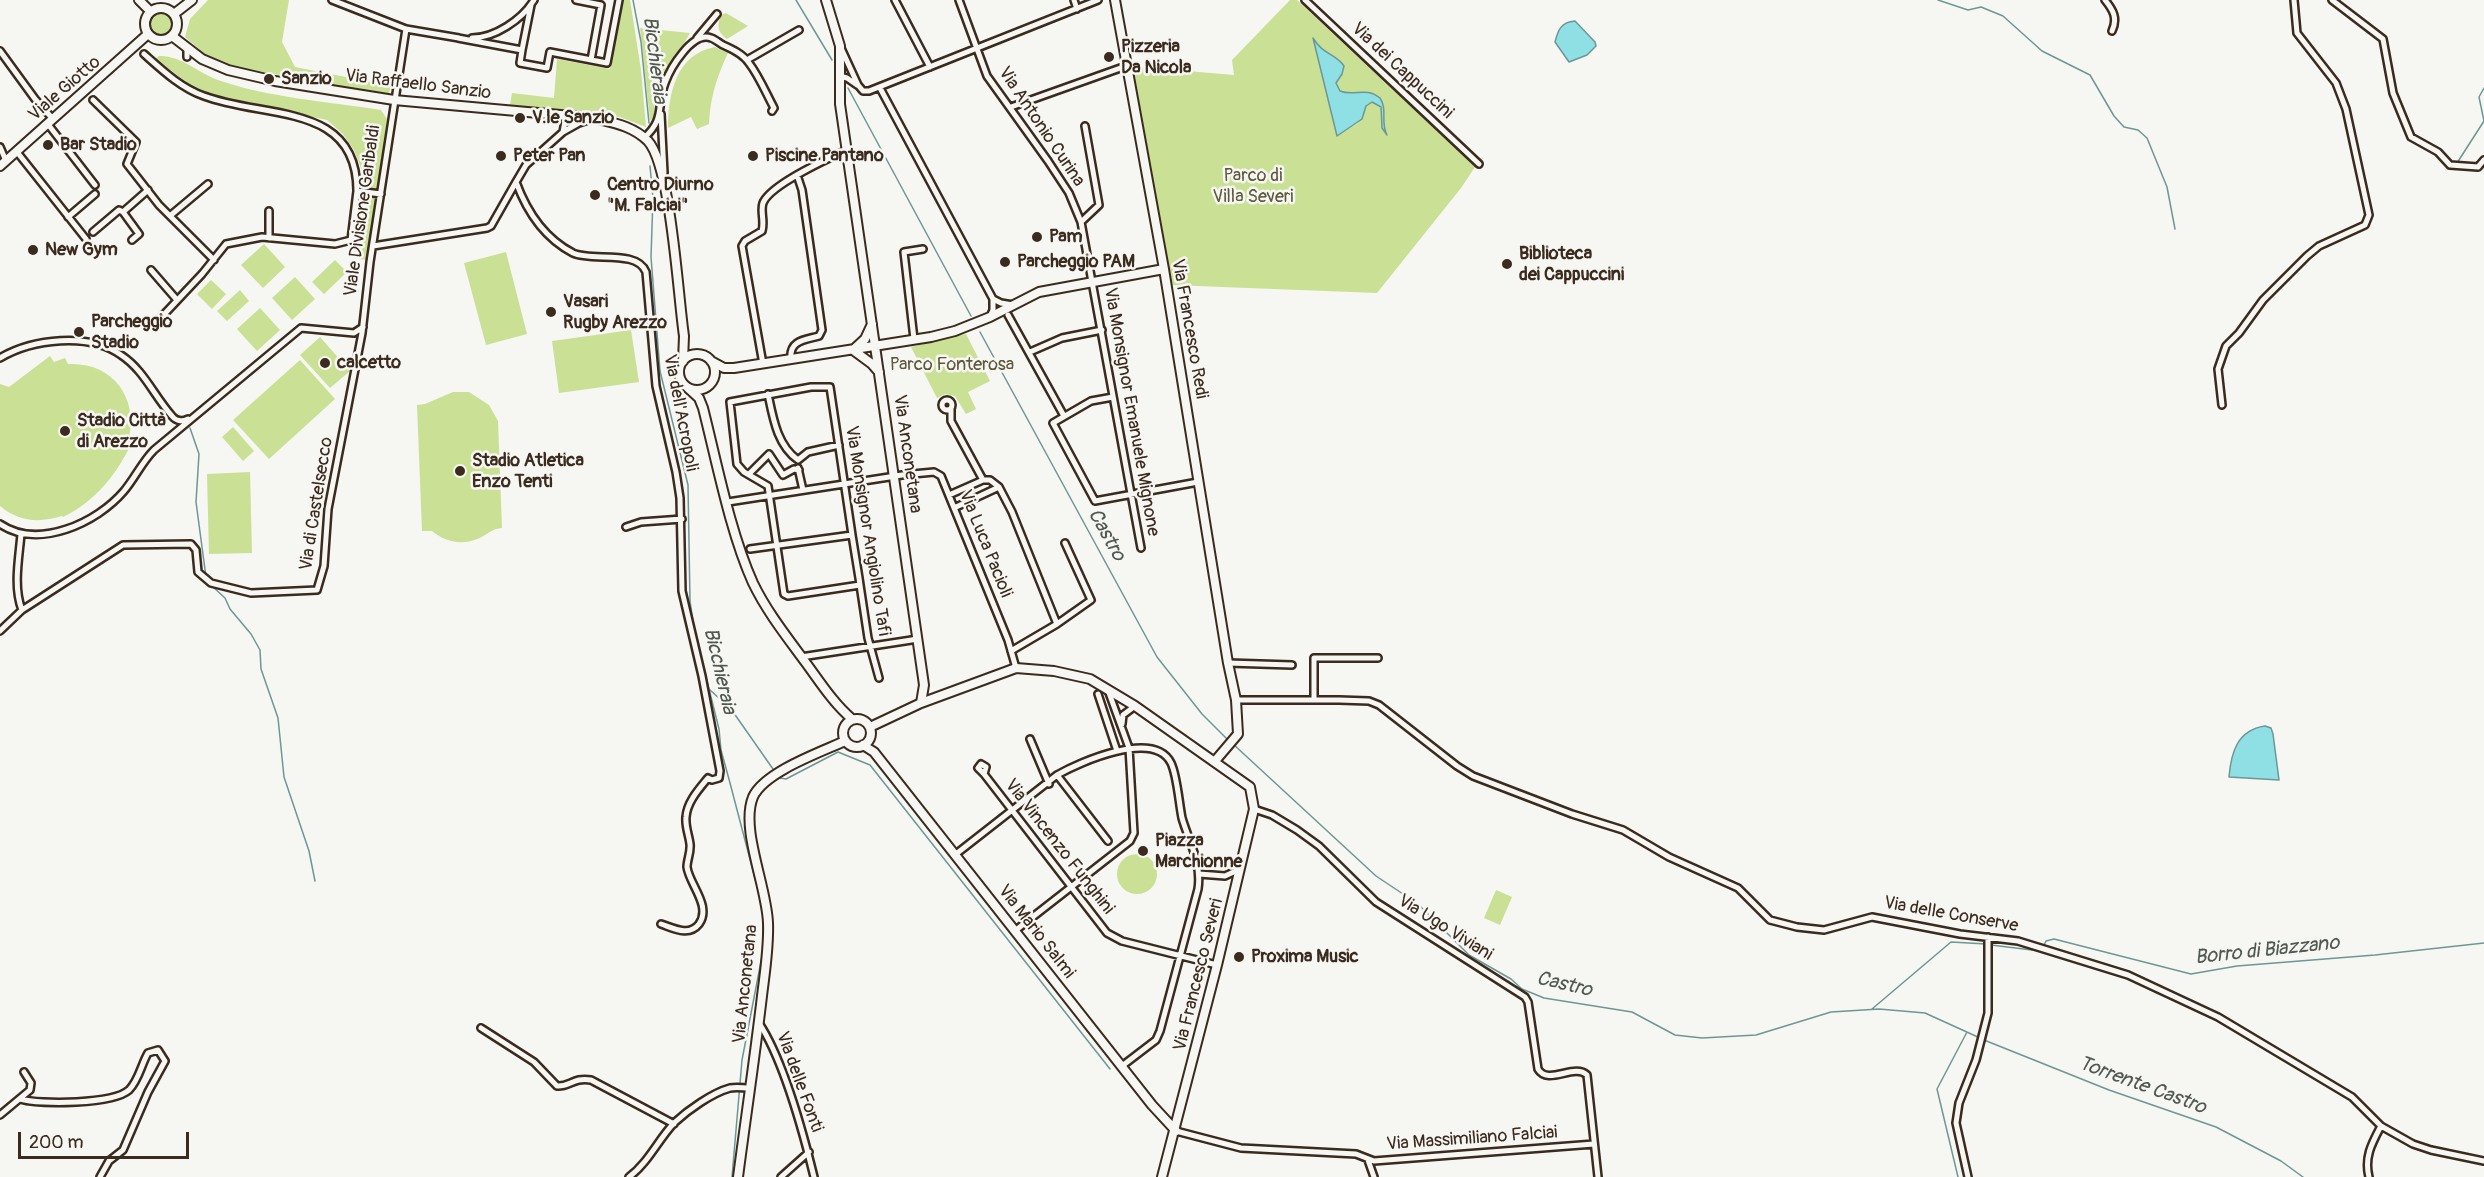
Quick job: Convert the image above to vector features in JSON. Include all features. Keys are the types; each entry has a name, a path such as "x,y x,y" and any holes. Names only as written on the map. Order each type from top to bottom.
{"main road":[{"path":"139,0 150,11"},
{"path":"174,14 192,0"},
{"name":"Via Anconetana","path":"826,0 840,46 840,104 918,639 924,685 921,704"},
{"name":"Via Francesco Redi","path":"1115,0 1164,269 1236,700 1238,734 1215,761"},
{"path":"163,7 174,14 178,23 172,36 168,39 157,40 148,34 145,20 150,11 163,7"},
{"name":"Viale Giotto","path":"2,165 148,34"},
{"name":"Via Raffaello Sanzio","path":"172,36 202,59 228,70 275,81 394,100 594,118 622,124 646,140"},
{"path":"646,140 660,163 664,180 684,336 680,375 688,388 699,398 703,408 743,558 753,584 768,611 849,721"},
{"path":"683,361 694,355 703,356 724,368 734,368 876,347 955,331 1006,312 1013,304 1039,292 1164,269"},
{"path":"853,350 865,339 872,323"},
{"path":"684,336 694,355"},
{"path":"853,350 872,364 880,374"},
{"path":"703,408 714,370 711,361"},
{"path":"688,388 700,390 734,368"},
{"path":"870,727 921,704 1016,668 1072,675 1090,679 1108,689 1250,786 1254,809"},
{"path":"849,721 864,721 870,727 870,737 864,745 852,746 845,741 843,732 849,721"},
{"name":"Via Mario Salmi","path":"870,737 874,752"},
{"name":"Via Anconetana","path":"738,1177 747,1088 759,1023 769,938 764,892 750,830 750,807 753,796 760,787 777,774 845,741"},
{"name":"Via Mario Salmi","path":"864,745 874,752 1176,1131"},
{"name":"Via Francesco Severi","path":"1162,1177 1176,1131 1254,809"}],"street":[{"path":"332,0 406,29 522,50"},
{"path":"576,0 601,5 591,60"},
{"path":"532,2 520,63 547,68 550,52 608,63 619,0"},
{"path":"895,0 930,68"},
{"name":"Via Antonio Curina","path":"959,0 987,76 1011,107 1069,193 1081,222 1092,281"},
{"path":"1074,0 1077,9"},
{"path":"839,76 847,78 863,91 880,88 1098,0"},
{"name":"Via dei Cappuccini","path":"1305,0 1479,164"},
{"path":"2105,0 2115,17 2112,30"},
{"path":"2222,405 2218,369 2226,346 2240,333 2263,300 2307,256 2319,246 2365,225 2369,215 2346,109 2336,83 2296,33 2294,0"},
{"path":"2332,0 2383,39 2393,93 2411,137 2438,152 2450,165 2478,168 2484,160"},
{"path":"458,38 480,38 501,29 518,18 532,2"},
{"path":"646,140 654,128 665,82 688,46 717,14"},
{"name":"Viale Divisione Garibaldi","path":"362,330 406,29"},
{"path":"747,60 799,30"},
{"path":"696,39 710,38 747,60 774,108 772,111"},
{"path":"840,46 858,86"},
{"path":"187,48 187,57"},
{"path":"0,51 94,185"},
{"path":"144,54 180,84 203,96 322,124 339,137 348,150 355,164 357,191 351,240 335,244 249,238 226,244 155,324"},
{"path":"1011,107 1126,66"},
{"path":"880,88 993,299 993,310 990,317"},
{"path":"93,100 136,142 127,164 148,190 214,260"},
{"path":"660,109 664,180"},
{"path":"563,132 566,116"},
{"path":"373,246 482,230 491,226 526,165 563,132 594,118"},
{"name":"Via Antonio Curina","path":"1081,222 1099,205 1084,126"},
{"path":"646,140 663,134"},
{"path":"0,147 2,165"},
{"path":"763,364 742,246 745,241 762,231 762,205 768,195 798,175 847,150"},
{"path":"17,152 86,239"},
{"path":"791,359 791,349 795,344 802,339 819,336 822,330 798,175"},
{"name":"Via dell'Acropoli","path":"516,183 525,208 547,234 575,254 634,260 644,268 656,386 676,471 682,519 682,591 702,675 720,771 719,778 712,780 708,778 690,802 686,815 686,827 691,845 687,867 701,904 703,913 700,922 689,931 661,924"},
{"path":"171,215 208,184"},
{"path":"123,212 148,190"},
{"path":"357,191 381,194"},
{"path":"68,218 95,195"},
{"path":"93,232 119,210 140,234 132,240"},
{"path":"269,211 269,238"},
{"path":"914,339 904,252 923,249"},
{"path":"151,270 177,300"},
{"name":"Via Monsignor Emanuele Mignone","path":"1092,281 1141,548"},
{"path":"993,299 1001,303 1013,304"},
{"path":"1006,312 1064,416"},
{"path":"0,524 21,534 36,535 57,531 100,513 123,492 146,458 301,328 354,333 362,330"},
{"name":"Via di Castelsecco","path":"0,631 22,610 123,545 191,544 196,550 198,572 204,578 211,583 241,591 317,590 324,566 328,509 362,330"},
{"path":"1030,352 1062,338 1102,330"},
{"path":"354,333 360,344"},
{"path":"0,358 13,350 36,344 75,342 104,346 121,355 144,376 173,418 184,421 196,416"},
{"name":"Via Monsignor Angiolino Tafi","path":"768,394 811,387 830,387 869,646 879,678"},
{"path":"803,490 798,460 788,453 782,441 768,394 732,400 729,404 737,464 766,484 770,495 786,595 860,585"},
{"path":"1113,397 1091,401 1053,423 1095,501 1198,483"},
{"path":"951,421 951,409 944,409 983,480"},
{"path":"798,460 808,452 838,445"},
{"path":"749,474 769,454 783,475 794,469 799,470"},
{"name":"Via Luca Pacioli","path":"895,476 934,472 941,476 1016,668"},
{"path":"728,502 895,476"},
{"path":"950,495 983,480 990,480 999,487 1006,496 1057,624"},
{"path":"954,508 999,487"},
{"path":"627,527 641,522 682,519"},
{"path":"21,534 17,589 22,610"},
{"path":"750,549 852,535"},
{"path":"1011,651 1057,624 1091,600 1065,543"},
{"path":"801,657 918,639"},
{"path":"1314,700 1314,658 1378,658"},
{"path":"1228,663 1292,665"},
{"path":"1016,930 1130,841 1134,833 1129,748 1108,689"},
{"path":"1098,694 1117,751"},
{"path":"1115,709 1124,699"},
{"path":"1124,699 1126,712"},
{"name":"Via delle Conserve","path":"1236,700 1369,701 1379,705 1473,776 1572,814 1623,830 1669,857 1738,888 1770,920 1797,927 1824,930 1872,917 1988,942 2018,940 2128,975 2218,1017 2352,1097 2381,1126 2413,1144 2484,1161"},
{"path":"1122,726 1123,715 1135,706"},
{"path":"1030,739 1049,784"},
{"path":"956,854 1069,769 1129,748 1148,749 1162,753 1171,764 1179,805 1197,858 1198,889 1170,998 1156,1040 1122,1066"},
{"name":"Via Vincenzo Funghini","path":"984,774 1112,936 1217,965"},
{"path":"1057,776 1108,841"},
{"name":"Via Ugo Viviani","path":"1254,809 1272,815 1297,830 1319,846 1376,902 1525,997 1528,1002 1540,1073 1548,1076 1583,1071 1587,1075 1594,1144"},
{"path":"1199,874 1225,876 1240,869"},
{"path":"1968,1177 1956,1123 1959,1103 1976,1057 1988,1013 1988,942"},
{"name":"Via delle Fonti","path":"759,1023 773,1048 809,1152 814,1177"},
{"path":"481,1028 534,1062 557,1086 563,1086 579,1078 591,1080 674,1124"},
{"path":"20,1099 42,1103 116,1098 130,1089 148,1053 158,1050 161,1052 165,1060 123,1150 108,1161 100,1177"},
{"path":"0,1115 30,1090 31,1083 24,1072"},
{"path":"629,1177 647,1160 674,1124 714,1096 733,1088 747,1088"},
{"path":"2369,1177 2368,1150 2381,1126"},
{"name":"Via Massimiliano Falciai","path":"1176,1131 1241,1148 1356,1154 1368,1160 1594,1144"},
{"path":"1594,1144 1598,1177"},
{"name":"Via delle Fonti","path":"781,1177 809,1152"},
{"path":"1368,1160 1374,1177"}],"green space":[{"path":"208,0 289,0 282,42 295,67 391,86 389,93 384,94 235,67 205,54 185,37 190,19"},
{"path":"622,0 630,0 641,70 646,127 620,117 510,105 512,93 554,98 557,59 610,69"},
{"name":"Parco di Villa Severi","path":"1290,0 1297,0 1475,167 1461,188 1377,293 1171,285 1129,66 1234,75 1232,60","holes":["1314,39 1337,60 1344,69 1336,83 1340,91 1383,103 1382,125 1387,135 1382,128 1381,108 1372,102 1366,106 1358,123 1337,136"]},
{"path":"161,12 169,15 172,23 169,31 161,34 153,31 150,23 153,15"},
{"path":"726,13 748,26 727,39 721,34 719,26 721,15"},
{"path":"640,28 690,33 655,94 654,119 650,120"},
{"path":"715,47 728,53 715,87 709,124 697,129 691,117 668,128 670,102 677,77 691,58"},
{"path":"159,56 174,58 218,80 256,91 381,110 387,119 378,189 362,188 361,168 354,150 343,134 327,120 211,95 192,86 155,59"},
{"path":"362,196 377,198 368,260 359,259 352,249 355,245"},
{"path":"264,244 285,267 263,288 241,265"},
{"path":"506,252 527,334 486,345 464,263"},
{"path":"335,260 347,272 324,294 312,282"},
{"path":"295,277 315,299 292,320 272,298"},
{"path":"211,280 226,294 212,309 197,294"},
{"path":"240,290 249,301 227,321 217,311"},
{"path":"260,308 280,330 257,351 237,329"},
{"path":"631,330 639,382 559,393 552,341"},
{"name":"Parco Fonterosa","path":"966,334 990,381 968,392 976,409 966,414 955,396 945,394 937,398 911,347"},
{"name":"calcetto","path":"320,337 350,371 330,388 300,355"},
{"name":"Stadio Città di Arezzo","path":"50,356 54,362 65,358 68,364 97,369 109,375 118,384 129,408 131,423 129,438 133,439 114,474 86,503 63,517 30,520 14,515 0,506 0,384 9,387"},
{"path":"300,360 335,399 269,459 233,420"},
{"name":"Stadio Atletica Enzo Tenti","path":"453,392 469,392 489,405 498,421 502,528 465,542 451,541 432,531 422,531 417,405"},
{"path":"233,427 254,451 243,461 222,437"},
{"path":"250,472 252,553 209,554 207,474"},
{"path":"1137,854 1145,855 1151,860 1156,866 1156,882 1151,888 1145,893 1137,894 1129,893 1123,888 1118,882 1117,874 1118,866 1123,860 1129,855"},
{"path":"1496,890 1512,897 1500,925 1484,918"}],"water":[{"path":"1575,21 1595,42 1596,46 1587,55 1569,62 1555,42 1561,27"},
{"path":"1313,38 1321,48 1344,66 1336,83 1340,91 1365,92 1375,94 1380,98 1387,135 1382,128 1381,107 1372,102 1366,106 1362,119 1337,136"},
{"path":"2265,726 2271,728 2273,734 2279,780 2229,777 2237,744 2248,732"}],"waterway":[{"name":"Bicchieraia","path":"633,0 641,42 649,123"},
{"name":"Castro","path":"796,0 832,60"},
{"path":"1938,0 1968,10 1981,7 2003,16 2042,51 2090,75 2114,116 2124,127 2138,130 2147,138 2167,187 2175,229"},
{"name":"Castro","path":"848,88 971,316"},
{"path":"2457,163 2484,121 2479,97 2484,88"},
{"name":"Bicchieraia","path":"650,166 653,198 651,257 660,371 688,485 690,601 694,629"},
{"name":"Castro","path":"980,332 1157,657 1202,714 1227,739"},
{"path":"190,428 199,454 196,502 206,577"},
{"path":"212,586 225,598 230,609 251,634 260,650 261,669 278,718 284,777 309,851 315,881"},
{"name":"Bicchieraia","path":"696,637 719,729 721,750 763,909"},
{"path":"710,690 731,709 773,769"},
{"name":"Castro","path":"1233,744 1376,876 1418,904 1469,955 1511,979 1522,989 1544,998 1632,1012 1675,1035 1702,1038 1756,1035 1831,1012 1879,1009 1925,1013 1980,1038"},
{"path":"780,778 786,779 838,752 870,765 1110,1069"},
{"name":"Bicchieraia","path":"732,1177 742,1060 763,951 763,913"},
{"name":"Borro di Biazzano","path":"2043,947 2046,941 2054,939 2191,974 2237,966 2375,955 2484,943"},
{"name":"Borro di Biazzano","path":"1872,1009 1951,942 1986,944"},
{"name":"Borro di Biazzano","path":"1991,945 2040,951"},
{"path":"1958,1177 1937,1089 1967,1032"},
{"name":"Torrente Castro","path":"1984,1040 2109,1090 2216,1127 2281,1161 2303,1177"}],"place":[{"name":"Pizzeria Da Nicola","path":"1109,57"},
{"name":"Sanzio","path":"269,79"},
{"name":"V.le Sanzio","path":"520,118"},
{"name":"Bar Stadio","path":"48,145"},
{"name":"Peter Pan","path":"501,156"},
{"name":"Piscine Pantano","path":"753,156"},
{"name":"Centro Diurno \"M. Falciai\"","path":"595,195"},
{"name":"Pam","path":"1037,237"},
{"name":"New Gym","path":"33,250"},
{"name":"Parcheggio PAM","path":"1005,262"},
{"name":"Biblioteca dei Cappuccini","path":"1507,264"},
{"name":"Vasari Rugby Arezzo","path":"551,312"},
{"name":"Parcheggio Stadio","path":"79,332"},
{"name":"calcetto","path":"325,363"},
{"name":"Stadio Città di Arezzo","path":"65,431"},
{"name":"Stadio Atletica Enzo Tenti","path":"460,471"},
{"name":"Piazza Marchionne","path":"1143,851"},
{"name":"Proxima Music","path":"1239,957"}]}
